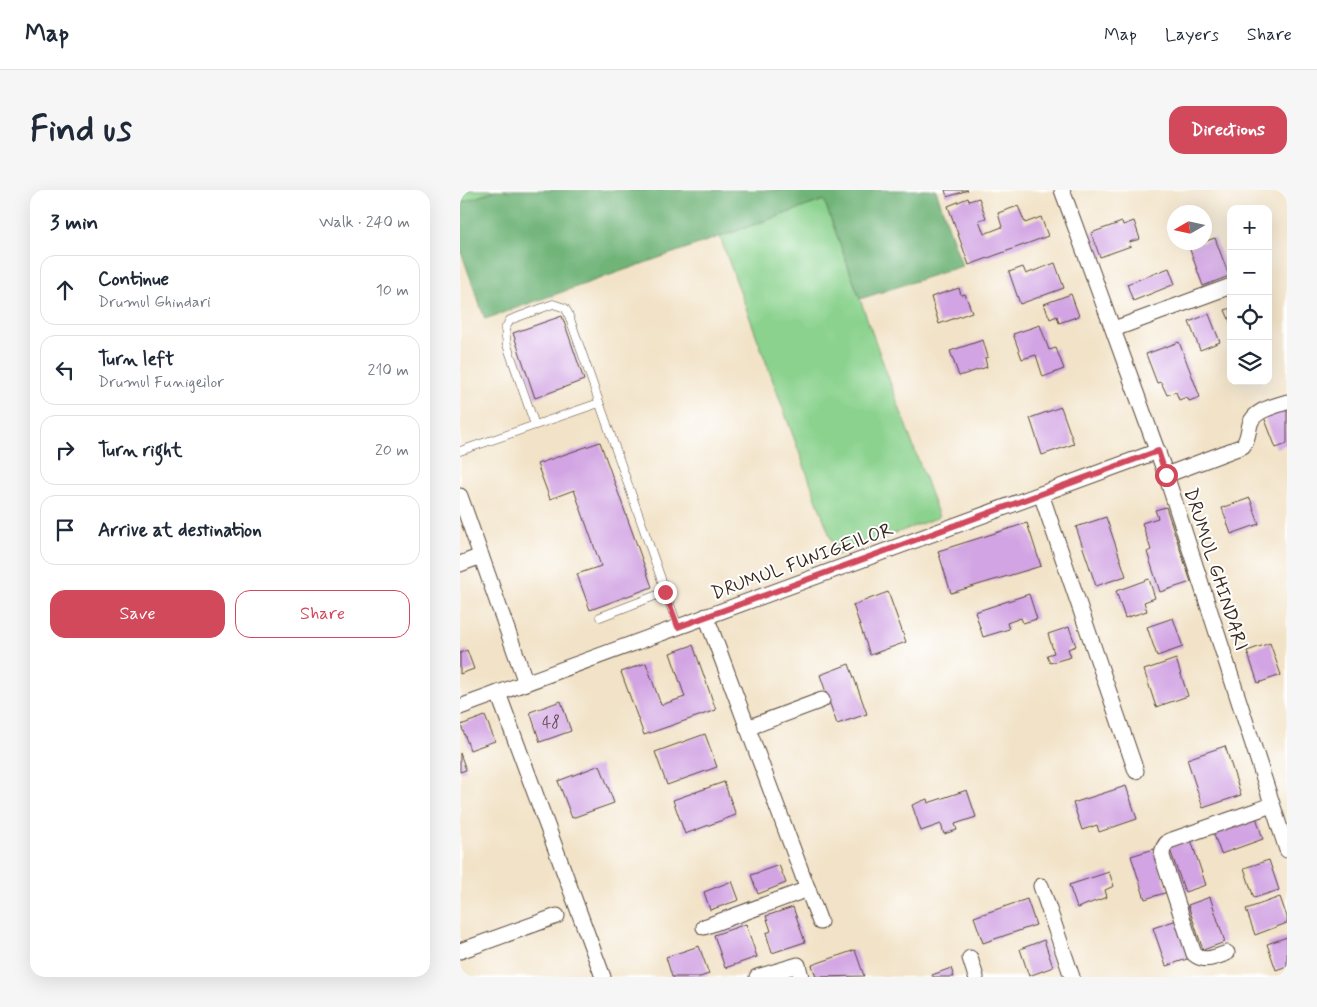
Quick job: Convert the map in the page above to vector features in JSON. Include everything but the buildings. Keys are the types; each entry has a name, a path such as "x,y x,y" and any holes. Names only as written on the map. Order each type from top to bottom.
{"street":[{"name":"DRUMUL GHINDARI","path":"1062,190 1158,451 1272,805 1284,828 1287,850"},
{"path":"1114,329 1227,287"},
{"path":"1166,475 1243,446 1247,441 1253,417 1287,402"},
{"name":"DRUMUL FUNIGEILOR","path":"460,707 1158,451"},
{"path":"1041,494 1136,771"},
{"path":"460,496 526,682"},
{"path":"460,564 481,556"},
{"path":"706,616 820,922"},
{"path":"498,693 603,977"},
{"path":"747,728 822,700"},
{"path":"1227,953 1207,960 1199,959 1194,954 1162,856 1162,850 1169,841 1272,805"},
{"path":"1041,886 1072,977"},
{"path":"704,927 808,889"},
{"path":"460,952 556,916"},
{"path":"970,958 976,977"},
{"path":"757,977 799,971"}],"lane":[{"path":"535,425 508,345 505,329 510,320 554,304 565,308 568,313 678,627"},
{"path":"460,450 599,403"},
{"path":"600,617 665,592"}],"green space":[{"path":"460,190 497,190 460,203"},
{"path":"497,190 936,190 962,266 860,299 824,200 485,319 460,249 460,203"},
{"path":"824,200 939,517 837,555 720,237"}],"route":[{"path":"665,592 678,627 1158,451 1166,475"}]}
